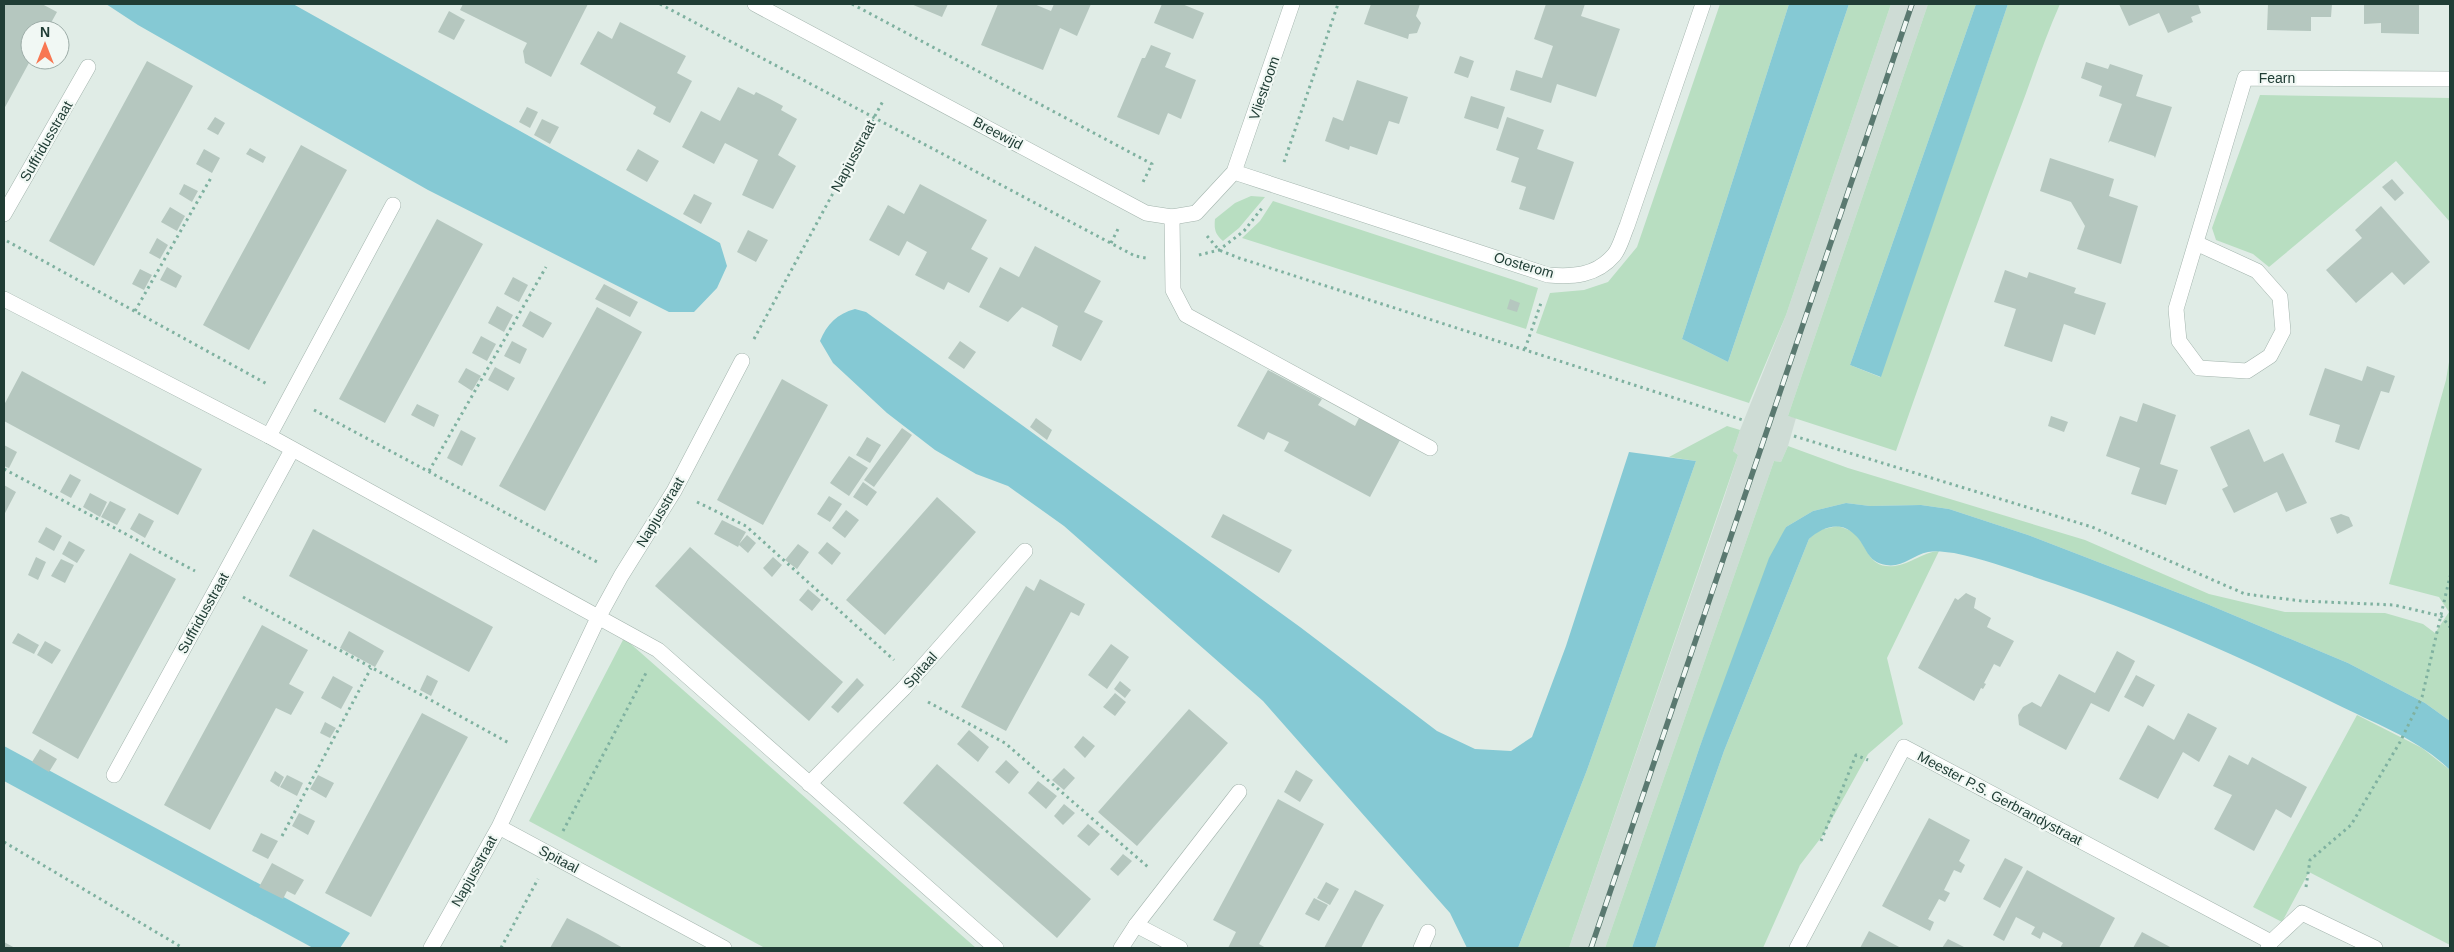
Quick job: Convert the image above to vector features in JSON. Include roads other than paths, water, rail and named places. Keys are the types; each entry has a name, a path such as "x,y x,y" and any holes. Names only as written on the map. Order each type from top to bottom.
{"street":[{"name":"Breewijd","path":"755,4 1146,213 1172,217 1196,213 1234,172"},
{"name":"Vliestroom","path":"1234,172 1292,4"},
{"name":"Oosterom","path":"1234,172 1548,274 1572,277 1596,270 1615,255 1627,226 1703,4"},
{"name":"Suffridusstraat","path":"4,214 88,67"},
{"name":"Fearn","path":"2196,243 2257,271 2280,297 2283,330 2270,356 2247,372 2199,368 2179,341 2176,310 2245,78 2450,79"},
{"path":"269,436 393,205"},
{"path":"1172,217 1173,290 1186,315 1430,448"},
{"path":"4,299 269,436 658,650 996,948"},
{"name":"Napjusstraat","path":"431,948 499,826 534,757 598,618 674,491 742,361"},
{"name":"Suffridusstraat","path":"114,775 292,450"},
{"name":"Spitaal","path":"809,784 908,683 1025,551"},
{"name":"Meester P.S. Gerbrandystraat","path":"1797,948 1904,747 2269,945"},
{"path":"1121,948 1136,925 1239,792"},
{"name":"Spitaal","path":"499,826 724,948"},
{"path":"2269,945 2302,913 2375,948"},
{"path":"1136,925 1180,948"},
{"path":"1421,948 1428,932"}],"water":[{"path":"106,4 293,4 720,243 727,266 717,288 694,312 669,312 428,190 138,25"},
{"path":"1789,4 1849,4 1728,362 1682,339"},
{"path":"1976,4 2008,4 1881,377 1850,365"},
{"path":"855,309 866,312 1300,627 1437,731 1475,749 1511,751 1532,737 1566,646 1629,452 1696,461 1587,770 1518,948 1467,948 1450,913 1263,701 1064,526 1008,486 976,474 935,450 887,413 833,363 820,341 833,320"},
{"path":"1846,503 1870,506 1921,505 1949,509 2028,535 2207,604 2348,663 2425,703 2450,721 2450,770 2425,750 2381,725 2233,655 2127,610 2005,567 1954,553 1931,551 1897,565 1886,565 1874,561 1859,539 1850,530 1832,527 1820,531 1809,539 1724,751 1655,948 1632,948 1700,746 1769,558 1786,527 1813,511"},
{"path":"4,746 350,933 340,948 313,948 4,781"}],"railway":[{"path":"1591,948 1912,4"}]}
